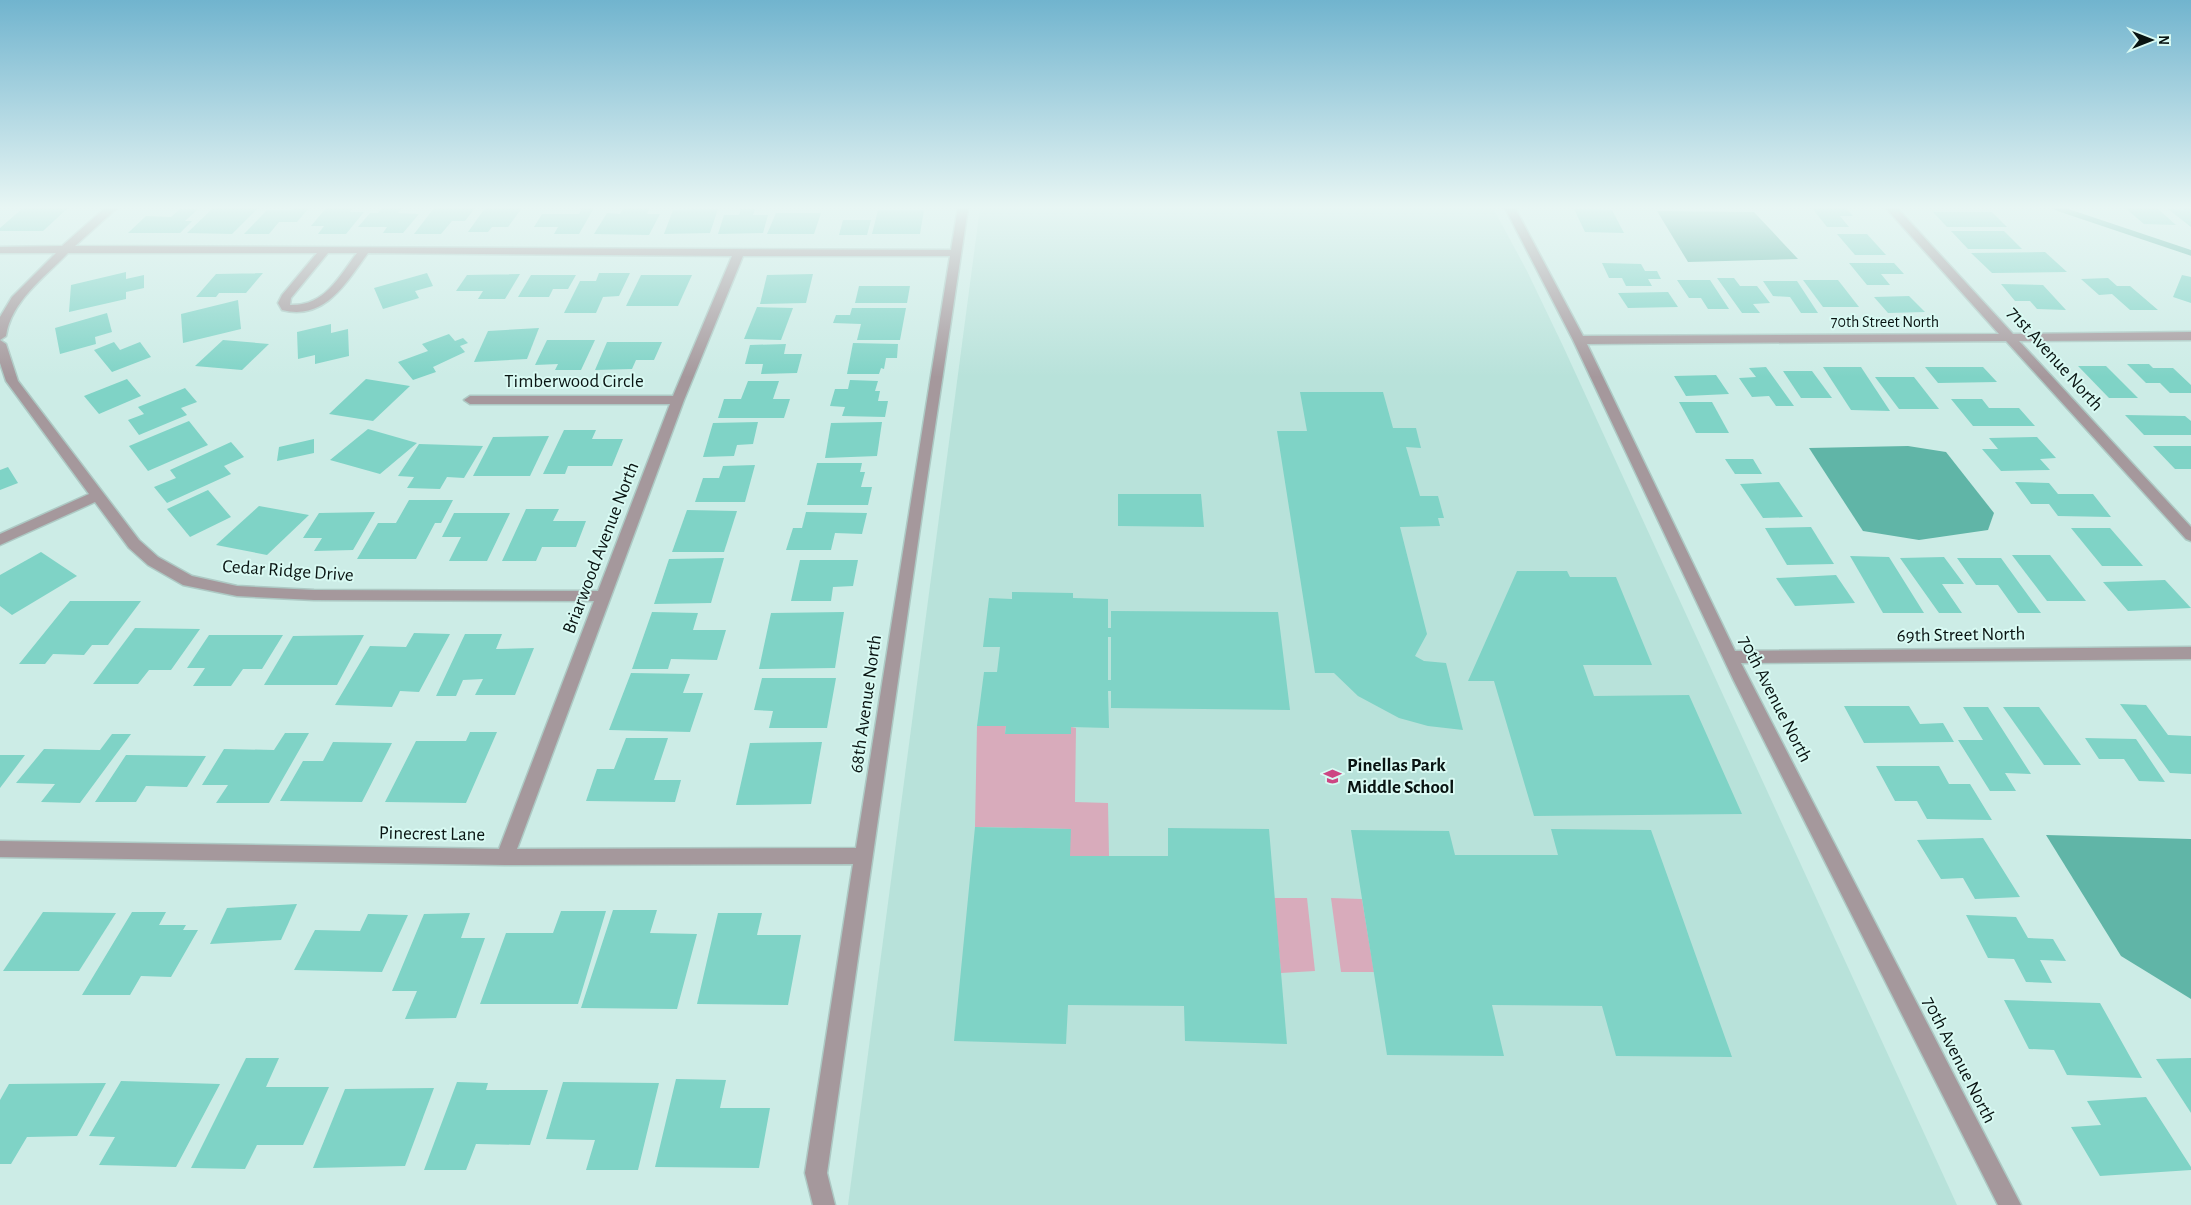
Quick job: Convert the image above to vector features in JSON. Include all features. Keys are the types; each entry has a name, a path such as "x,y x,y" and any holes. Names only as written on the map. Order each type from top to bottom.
{"street":[{"path":"0,336 2,323 10,306 51,264"},
{"path":"313,264 286,297 284,303 286,308 304,309 323,301 354,264"},
{"name":"Briarwood Avenue North","path":"505,856 678,400 734,264"},
{"name":"68th Avenue North","path":"824,1205 816,1173 919,486 955,264"},
{"name":"70th Avenue North","path":"1539,264 1579,340 1731,657 2010,1205"},
{"name":"71st Avenue North","path":"1942,264 2191,536"},
{"name":"70th Street North","path":"1579,340 2191,336"},
{"name":"Cedar Ridge Drive","path":"0,344 2,360 12,381 134,544 153,562 188,581 237,591 314,595 603,596"},
{"name":"Timberwood Circle","path":"470,400 678,400"},
{"path":"0,540 98,495"},
{"name":"69th Street North","path":"1731,657 2191,652"},
{"name":"Pinecrest Lane","path":"0,849 505,856 864,856"}],"shaded area":[{"name":"Pinellas Park Middle School","path":"973,264 1523,264 1563,346 1957,1205 848,1205"},
{"path":"1908,446 1946,452 1994,513 1988,530 1919,540 1863,531 1809,448"},
{"path":"977,726 1006,726 1005,734 1071,734 1071,727 1076,728 1075,802 1108,803 1109,856 1070,856 1070,829 975,827"},
{"path":"2046,835 2191,839 2191,999 2121,956"},
{"path":"1274,898 1307,898 1315,971 1281,973"},
{"path":"1331,898 1362,899 1374,972 1341,972"}],"building":[{"path":"1603,264 1641,264 1645,271 1657,271 1661,279 1648,279 1652,286 1626,286 1622,278 1609,278"},
{"path":"1850,264 1895,264 1904,274 1881,274 1890,285 1867,285"},
{"path":"1983,264 2058,264 2067,272 1992,273"},
{"path":"126,272 126,279 144,275 144,288 126,292 126,299 69,312 71,285"},
{"path":"263,273 246,293 219,293 216,297 196,297 216,274"},
{"path":"427,273 433,286 415,291 419,298 383,309 374,288"},
{"path":"599,273 630,273 619,296 603,297 596,313 564,313 580,281 596,281"},
{"path":"520,274 505,299 478,299 483,291 456,291 467,275"},
{"path":"813,274 806,303 760,304 767,275"},
{"path":"531,275 576,275 568,289 553,289 549,297 518,297"},
{"path":"641,275 692,275 678,306 626,306"},
{"path":"2182,275 2191,277 2191,303 2173,297"},
{"path":"1717,278 1734,278 1740,286 1757,286 1770,303 1753,304 1760,313 1742,313"},
{"path":"2108,278 2117,286 2130,286 2158,310 2130,310 2112,294 2099,295 2081,279"},
{"path":"1677,280 1710,280 1729,309 1708,309 1701,298 1689,298"},
{"path":"1803,280 1838,280 1859,307 1823,307"},
{"path":"1763,281 1797,281 1818,313 1801,313 1790,297 1773,296"},
{"path":"2001,284 2043,285 2066,310 2037,309 2030,301 2015,301"},
{"path":"859,286 910,286 907,303 855,303"},
{"path":"1668,292 1678,307 1628,308 1618,293"},
{"path":"1909,296 1925,312 1888,313 1874,297"},
{"path":"238,300 241,329 183,343 181,314"},
{"path":"757,307 793,308 781,340 744,339"},
{"path":"852,308 906,308 900,340 857,340 861,324 833,323 836,315 850,315"},
{"path":"107,313 112,332 95,337 96,344 60,354 55,328"},
{"path":"331,324 331,333 348,329 349,356 315,364 315,355 298,359 297,332"},
{"path":"539,328 527,359 474,362 488,331"},
{"path":"449,334 455,341 463,338 468,343 460,346 465,352 433,367 436,372 413,380 398,362 428,351 422,344"},
{"path":"223,340 269,344 242,370 195,366"},
{"path":"547,340 595,340 581,370 555,370 558,364 535,365"},
{"path":"114,342 120,350 140,342 151,357 112,372 94,350"},
{"path":"607,342 662,342 654,360 636,360 632,369 595,370"},
{"path":"853,343 898,344 897,358 886,358 884,369 881,368 879,374 847,374"},
{"path":"786,344 784,354 802,354 797,373 761,374 763,364 745,364 750,345"},
{"path":"2127,364 2149,364 2153,368 2173,368 2191,385 2191,393 2170,393 2160,383 2146,383"},
{"path":"2078,366 2106,366 2138,398 2109,398"},
{"path":"1766,367 1794,406 1776,406 1769,396 1752,397 1739,378 1756,377 1749,368"},
{"path":"1823,367 1861,367 1890,411 1851,410"},
{"path":"1925,367 1983,367 1997,382 1938,383"},
{"path":"1783,371 1812,371 1832,398 1801,398"},
{"path":"1716,375 1729,394 1686,396 1674,376"},
{"path":"1875,377 1914,377 1939,409 1899,409"},
{"path":"127,379 141,396 99,414 84,396"},
{"path":"366,379 410,386 373,421 329,414"},
{"path":"850,380 878,381 875,391 880,391 878,401 888,401 885,417 842,416 845,407 830,406 835,389 848,389"},
{"path":"748,381 779,381 773,399 790,399 784,418 718,418 724,399 741,399"},
{"path":"185,388 197,402 181,408 187,415 139,435 128,420 144,414 138,407"},
{"path":"1300,392 1383,392 1393,428 1416,428 1421,448 1406,447 1420,496 1438,496 1444,518 1438,518 1440,526 1400,527 1427,634 1415,656 1424,661 1446,663 1463,730 1428,726 1399,718 1358,696 1334,673 1315,673 1277,431 1307,431"},
{"path":"1951,399 1982,399 1989,408 2019,408 2035,426 1973,426"},
{"path":"1679,402 1712,402 1729,433 1696,433"},
{"path":"2125,415 2185,416 2191,421 2191,435 2144,435"},
{"path":"189,421 208,445 148,471 129,446"},
{"path":"758,422 753,444 737,445 734,456 703,457 713,423"},
{"path":"882,422 877,456 825,458 831,423"},
{"path":"368,429 417,443 380,474 330,460"},
{"path":"564,430 596,430 592,439 623,439 612,466 568,466 565,474 543,474"},
{"path":"549,436 530,476 473,476 493,437"},
{"path":"2037,437 2056,458 2040,459 2050,470 2001,471 1982,449 1998,449 1989,438"},
{"path":"314,439 314,453 277,461 279,447"},
{"path":"231,442 244,457 224,466 231,474 167,503 154,487 176,478 170,470"},
{"path":"419,444 483,446 464,478 447,477 440,489 407,488 414,477 398,476"},
{"path":"2153,446 2191,446 2191,469 2175,469"},
{"path":"1725,459 1753,459 1762,474 1735,474"},
{"path":"817,463 862,463 860,472 865,472 861,487 872,487 868,505 807,505"},
{"path":"755,465 745,502 695,502 703,478 719,478 723,466"},
{"path":"8,467 18,483 0,490 0,470"},
{"path":"1779,482 1803,517 1763,518 1740,484"},
{"path":"2015,482 2049,483 2058,494 2093,494 2111,517 2058,516 2049,504 2031,504"},
{"path":"208,490 231,517 190,537 167,509"},
{"path":"1118,494 1201,494 1204,527 1118,526"},
{"path":"409,500 453,500 441,523 435,523 416,559 357,559 378,523 396,523"},
{"path":"259,506 309,515 267,555 216,545"},
{"path":"526,509 559,509 553,521 586,521 576,547 542,547 536,561 502,561"},
{"path":"687,510 737,511 724,552 672,552"},
{"path":"375,512 353,550 314,551 322,538 303,538 319,513"},
{"path":"806,512 867,513 862,534 835,533 831,550 786,550 793,528 802,528"},
{"path":"454,513 510,513 487,561 449,561 461,537 442,537"},
{"path":"1811,527 1834,564 1787,565 1765,528"},
{"path":"2071,528 2110,528 2143,566 2102,566"},
{"path":"41,552 77,576 12,615 0,606 0,575"},
{"path":"2012,555 2050,555 2086,601 2047,601"},
{"path":"1850,556 1889,557 1924,613 1883,613"},
{"path":"1944,557 1964,584 1942,584 1962,613 1939,613 1900,558"},
{"path":"724,558 711,603 654,604 669,559"},
{"path":"1957,558 2001,558 2041,613 2018,613 1998,585 1976,585"},
{"path":"800,560 858,560 853,586 833,587 831,601 791,601"},
{"path":"1517,571 1567,571 1570,577 1616,577 1652,665 1583,665 1594,696 1689,695 1742,814 1534,816 1494,681 1468,681"},
{"path":"1836,575 1855,603 1795,606 1776,578"},
{"path":"2165,580 2191,608 2128,611 2103,582"},
{"path":"1012,592 1073,593 1073,598 1108,599 1108,628 1111,628 1111,611 1278,612 1290,710 1111,708 1111,691 1108,691 1109,728 1071,727 1071,734 1005,734 1006,726 977,726 984,672 997,672 1000,647 983,647 989,598 1012,599","holes":["1108,637 1111,637 1111,680 1108,680"]},
{"path":"70,601 141,601 108,645 92,645 84,655 53,654 45,664 19,664"},
{"path":"652,612 698,613 693,630 726,630 717,660 671,659 668,669 632,669"},
{"path":"844,612 835,668 759,669 771,613"},
{"path":"135,628 200,629 171,670 149,670 138,684 93,684"},
{"path":"414,633 450,634 419,692 400,691 392,707 335,705 370,646 406,647"},
{"path":"465,634 502,634 496,649 534,648 515,695 475,695 483,679 463,680 456,696 436,696"},
{"path":"209,635 283,635 262,669 243,669 231,686 193,686 205,668 187,668"},
{"path":"364,635 337,685 264,685 293,636"},
{"path":"631,673 690,674 683,693 703,693 690,732 609,730"},
{"path":"762,678 836,678 827,728 769,728 773,711 754,710"},
{"path":"2120,704 2146,705 2168,735 2191,736 2191,774 2170,773"},
{"path":"1844,706 1909,706 1920,724 1943,723 1954,742 1864,743"},
{"path":"1963,707 1988,707 2031,774 2005,773 2016,791 1990,791 1958,740 1983,740"},
{"path":"2003,707 2039,707 2081,765 2044,765"},
{"path":"470,732 497,732 466,803 385,802 416,741 466,741"},
{"path":"285,733 309,733 269,803 216,803 228,785 202,785 224,749 274,750"},
{"path":"112,734 131,734 80,803 41,802 55,784 16,783 44,749 100,750"},
{"path":"626,738 668,738 654,780 681,780 675,802 586,801 597,769 614,769"},
{"path":"2085,738 2136,739 2165,782 2139,781 2124,759 2099,759"},
{"path":"333,742 392,743 362,802 280,801 303,761 323,761"},
{"path":"822,742 811,804 736,805 750,743"},
{"path":"0,755 25,755 0,788"},
{"path":"126,755 206,756 187,787 146,786 136,802 95,802"},
{"path":"1876,766 1939,766 1949,784 1970,784 1992,820 1927,819 1917,801 1895,801"},
{"path":"975,827 1071,829 1070,856 1168,856 1168,828 1269,829 1287,1044 1185,1041 1184,1006 1068,1005 1066,1044 954,1041"},
{"path":"1551,829 1651,830 1732,1057 1616,1056 1602,1006 1492,1005 1504,1056 1387,1055 1351,830 1449,831 1455,855 1558,855"},
{"path":"1983,838 2020,897 1975,899 1963,878 1941,879 1917,840"},
{"path":"297,904 281,940 210,944 227,908"},
{"path":"613,910 657,910 650,933 697,934 677,1009 581,1008"},
{"path":"561,911 606,911 578,1004 480,1004 506,933 553,933"},
{"path":"43,912 116,913 79,971 3,971"},
{"path":"132,912 166,912 159,925 186,925 183,930 198,930 171,977 141,976 130,995 82,995"},
{"path":"470,913 461,938 485,938 456,1018 405,1019 417,991 392,991 424,914"},
{"path":"718,913 762,913 757,935 801,935 788,1005 697,1004"},
{"path":"368,914 408,915 382,972 294,970 315,930 360,931"},
{"path":"1966,915 2016,917 2028,938 2053,939 2066,961 2040,960 2052,983 2026,982 2014,959 1988,958"},
{"path":"2004,1000 2100,1003 2142,1078 2067,1075 2054,1050 2029,1049"},
{"path":"246,1058 279,1058 266,1087 329,1087 303,1145 257,1145 245,1169 191,1168"},
{"path":"2191,1058 2191,1113 2156,1059"},
{"path":"676,1079 726,1080 720,1108 770,1108 759,1168 655,1167"},
{"path":"121,1081 220,1084 176,1167 99,1165 115,1137 89,1136"},
{"path":"457,1082 488,1083 486,1090 548,1090 530,1145 476,1144 466,1170 424,1170"},
{"path":"563,1082 659,1083 638,1170 586,1170 595,1140 546,1139"},
{"path":"106,1083 77,1136 27,1137 11,1164 0,1164 0,1100 9,1084"},
{"path":"434,1088 405,1166 313,1168 345,1089"},
{"path":"2146,1097 2191,1167 2191,1170 2100,1176 2071,1127 2101,1125 2087,1101"}],"place":[{"name":"Pinellas Park Middle School","path":"1333,776"}]}
